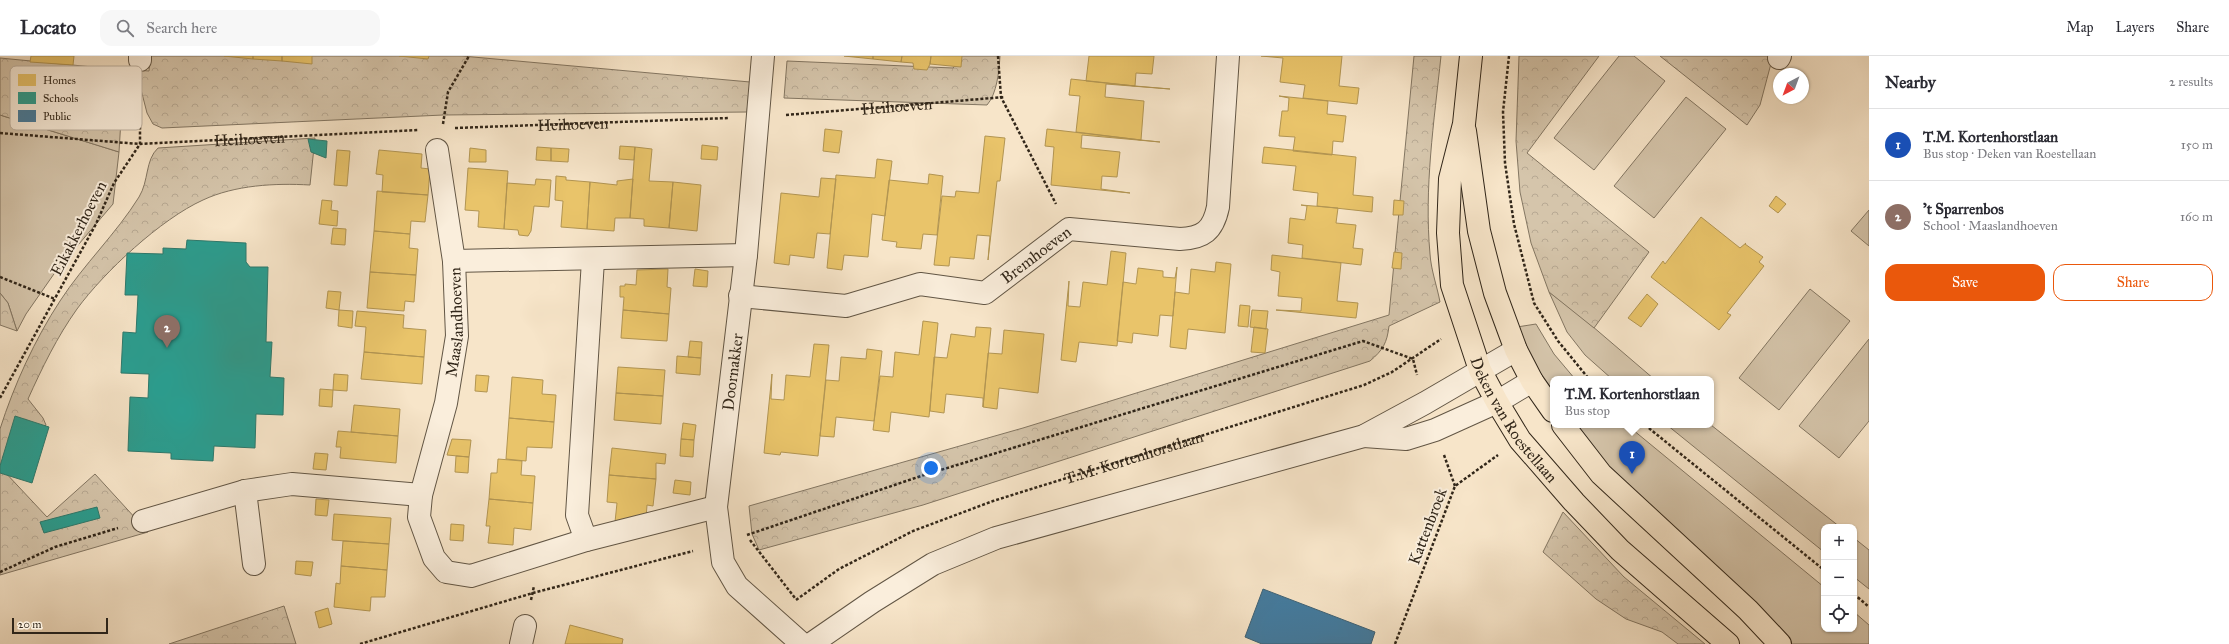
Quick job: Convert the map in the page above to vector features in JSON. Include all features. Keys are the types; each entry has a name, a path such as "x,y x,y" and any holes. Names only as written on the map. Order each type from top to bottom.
{"main road":[{"name":"Deken van Roestellaan","path":"1471,56 1464,124 1450,179 1448,233 1452,285 1480,370 1520,440 1574,502 1620,550 1728,644"},
{"name":"Deken van Roestellaan","path":"1464,124 1479,231 1502,314 1516,350 1532,382 1550,407"},
{"path":"1565,428 1601,474 1748,610 1780,644"}],"street":[{"name":"Bremhoeven","path":"740,296 846,306 920,284 986,293 1069,229 1180,239 1195,238 1207,232 1215,219 1218,207 1228,56"},
{"name":"Doornakker","path":"763,62 746,255 716,507 723,562 737,586 802,644"},
{"path":"437,150 454,261"},
{"name":"Maaslandhoeven","path":"716,507 586,540 471,576 446,572 434,558 419,517 421,495 446,403 457,336 454,261 593,260 746,255"},
{"path":"586,540 577,515 593,260"},
{"path":"811,644 872,602 933,564 996,538 1364,436 1425,403 1516,350"},
{"path":"1364,436 1406,439 1435,430 1497,402 1532,382"},
{"path":"143,521 245,491 292,484 421,495"},
{"path":"245,491 254,564"}],"path":[{"path":"437,150 448,92 469,56"},
{"path":"998,56 1003,97 1069,229"},
{"path":"1509,56 1503,112 1505,163 1514,224 1534,303 1558,341 1587,376"},
{"name":"Heihoeven","path":"0,133 140,144 442,128 758,118 1003,97"},
{"path":"140,130 140,144"},
{"name":"Eikakkerhoeven","path":"0,398 96,224 114,183 140,144"},
{"path":"0,277 55,299"},
{"path":"1502,314 1534,303"},
{"name":"T.M. Kortenhorstlaan","path":"772,618 839,569 913,531 993,501 1364,385 1392,372 1446,336 1465,328"},
{"path":"746,535 928,474 1364,341 1413,358"},
{"path":"1649,428 1821,568"},
{"name":"Kattenbroek","path":"1395,644 1455,486 1520,440"},
{"path":"716,507 746,535 796,600"},
{"path":"0,572 55,547 143,521"},
{"path":"360,644 533,593 720,544"},
{"path":"523,635 533,593 538,555"},
{"path":"1856,596 1869,606"}],"green space":[{"path":"150,56 462,56 750,82 747,112 443,115 162,128 153,124 147,113 142,93 142,70 149,71"},
{"path":"961,56 1000,56 995,89 987,105 784,98 787,61 953,68 960,60"},
{"path":"1414,56 1441,56 1433,130 1428,204 1428,229 1431,260 1440,302 1389,326 1384,346 1370,361 923,505 759,550 752,534 749,506 1023,428 1389,315"},
{"path":"1519,56 1599,56 1527,153 1649,252 1594,328 1549,292 1531,243 1520,192 1516,141"},
{"path":"1619,56 1634,56 1665,81 1594,170 1554,138"},
{"path":"1660,56 1773,56 1760,105 1747,125"},
{"path":"0,58 83,66 10,66 10,118 0,115"},
{"path":"1686,97 1726,129 1654,218 1614,186"},
{"path":"0,115 10,118 10,130 48,130 119,152 113,204 56,271 26,314 17,331 8,303 0,293"},
{"path":"48,130 120,130 119,152"},
{"path":"315,138 310,185 283,184 255,186 215,195 203,200 169,220 134,248 102,279 77,309 50,353 28,399 43,418 46,425 3,470 47,517 95,474 148,532 0,575 0,429 6,412 26,363 42,331 69,287 120,224 139,197 151,158 154,153 158,148"},
{"path":"1869,210 1869,246 1851,231"},
{"path":"1810,289 1850,321 1779,410 1739,378"},
{"path":"1549,292 1578,314 1650,376 1609,376 1585,355 1567,332"},
{"path":"0,293 8,303 17,331 0,325"},
{"path":"1536,324 1554,354 1572,376 1550,376 1550,391 1530,358 1517,327"},
{"path":"1869,339 1869,421 1839,458 1799,426"},
{"path":"1714,427 1836,524 1821,524 1821,550 1671,428"},
{"path":"1574,428 1631,428 1821,585 1821,632 1857,632 1857,615 1869,625 1869,644 1792,644 1744,596 1606,467"},
{"path":"1563,512 1624,577 1705,644 1678,644 1662,632 1626,619 1596,599 1543,552"},
{"path":"1857,540 1869,550 1869,589 1857,579"},
{"path":"284,606 296,644 169,644"}],"building: Homes":[{"path":"31,56 74,56 73,65 30,62"},
{"path":"224,56 253,56 253,59"},
{"path":"253,56 282,56 282,61 253,59"},
{"path":"282,56 312,56 312,64 282,61"},
{"path":"399,56 429,56 428,59"},
{"path":"844,56 873,56 873,59"},
{"path":"873,56 902,56 901,62 873,59"},
{"path":"902,56 931,56 930,64 927,70 914,69 913,63 901,62"},
{"path":"931,56 962,56 961,67 930,64"},
{"path":"1089,56 1154,56 1152,74 1136,73 1135,86 1086,81"},
{"path":"1261,56 1342,56 1339,86 1359,88 1357,104 1303,98 1305,85 1280,82 1283,58"},
{"path":"1071,79 1170,89 1106,84 1105,97 1144,101 1141,140 1076,132 1080,96 1069,95"},
{"path":"1279,96 1328,101 1327,114 1346,116 1343,142 1333,141 1332,155 1293,151 1295,137 1279,136 1282,111 1288,111 1289,98"},
{"path":"825,129 842,131 839,153 823,151"},
{"path":"1047,129 1160,142 1082,135 1081,148 1120,152 1117,177 1102,176 1101,189 1130,193 1051,185 1054,147 1045,146"},
{"path":"985,136 1005,138 1000,181 997,181 988,260 990,236 977,235 974,259 950,257 949,266 934,265 942,196 955,197 956,191 979,193"},
{"path":"702,145 718,147 717,160 701,159"},
{"path":"620,146 635,147 634,160 619,159"},
{"path":"537,147 551,148 551,161 536,160"},
{"path":"635,147 652,149 649,181 673,182 669,228 644,226 644,219 630,218"},
{"path":"1264,147 1356,157 1353,195 1373,197 1372,212 1317,206 1318,193 1293,190 1296,166 1262,163"},
{"path":"470,148 486,150 486,162 469,162"},
{"path":"551,148 569,149 568,162 551,161"},
{"path":"337,150 350,151 347,186 334,185"},
{"path":"379,150 422,154 421,168 430,169 428,195 382,192 383,175 376,174"},
{"path":"877,159 892,161 885,216 872,214 868,257 844,255 842,270 827,268 836,175 875,178"},
{"path":"468,168 508,171 504,229 478,227 479,211 465,210"},
{"path":"929,174 943,176 937,235 923,234 921,249 896,247 897,242 882,240 889,180 928,184"},
{"path":"556,176 566,177 566,180 590,182 587,229 561,227 563,201 555,200"},
{"path":"821,178 836,179 830,234 817,233 814,258 790,255 789,265 774,263 781,193 819,197"},
{"path":"536,179 551,180 549,207 534,206 531,231 528,236 519,235 518,230 504,229 507,183 535,185"},
{"path":"633,179 630,218 615,218 614,231 587,229 590,182 617,185 617,181"},
{"path":"673,182 701,185 697,231 669,228"},
{"path":"377,191 428,195 425,222 411,221 410,234 374,231"},
{"path":"1776,196 1786,204 1778,213 1769,206"},
{"path":"322,200 332,201 331,210 338,211 337,226 319,224"},
{"path":"1394,200 1404,201 1403,215 1393,215"},
{"path":"1301,205 1338,208 1336,223 1356,225 1353,248 1363,249 1361,265 1302,258 1303,245 1288,243 1290,218 1305,220 1307,206"},
{"path":"1701,217 1740,248 1746,243 1745,244 1763,257 1759,262 1764,266 1727,313 1731,315 1719,330 1651,277 1663,261 1665,264"},
{"path":"333,228 346,229 345,245 331,244"},
{"path":"374,231 410,234 409,248 418,249 416,275 370,272"},
{"path":"1111,251 1126,253 1117,346 1079,342 1076,362 1061,360 1069,281 1068,306 1080,307 1083,282 1107,285"},
{"path":"1394,252 1402,253 1401,269 1392,268"},
{"path":"1272,255 1341,263 1337,301 1358,303 1356,318 1276,310 1301,311 1302,298 1278,296 1280,272 1271,270"},
{"path":"1216,262 1231,264 1225,333 1188,329 1186,349 1170,347 1175,292 1189,294 1191,269 1215,272"},
{"path":"1177,267 1173,316 1160,315 1158,336 1133,333 1132,343 1117,341 1123,282 1136,284 1138,268 1163,271 1163,277 1175,278"},
{"path":"668,269 667,287 671,288 669,314 623,310 624,297 620,297 620,286 625,286 625,284 636,285 637,270"},
{"path":"695,269 708,271 707,287 693,286"},
{"path":"370,272 416,275 414,302 405,301 404,311 367,308"},
{"path":"328,291 341,292 339,310 326,308"},
{"path":"1647,294 1658,304 1641,327 1628,318"},
{"path":"1240,305 1250,306 1248,327 1238,326"},
{"path":"339,310 353,311 352,328 338,326"},
{"path":"623,310 669,314 667,341 621,338"},
{"path":"1252,310 1268,311 1266,329 1250,327"},
{"path":"357,311 404,315 403,328 426,330 424,357 364,352 366,327 355,326"},
{"path":"923,321 938,323 929,417 891,412 889,432 873,430 880,376 893,377 895,352 919,355"},
{"path":"976,327 991,328 983,407 983,398 946,394 944,413 930,411 934,357 947,358 951,334 975,337"},
{"path":"1254,327 1268,329 1265,353 1251,352"},
{"path":"1004,330 1044,334 1038,393 999,388 997,409 983,407 988,353 1002,354"},
{"path":"690,341 702,342 701,358 688,357"},
{"path":"814,344 829,345 818,456 781,452 780,455 764,453 772,374 771,399 784,400 786,375 810,377"},
{"path":"867,349 882,351 874,421 836,417 834,437 820,436 826,380 839,381 841,357 866,359"},
{"path":"364,352 424,357 422,384 361,379"},
{"path":"677,356 701,358 700,375 676,373"},
{"path":"618,367 665,370 663,396 616,393"},
{"path":"334,374 348,375 347,391 333,390"},
{"path":"476,375 489,376 487,392 475,391"},
{"path":"512,377 543,380 542,394 556,395 554,422 509,418"},
{"path":"320,389 333,390 332,407 319,406"},
{"path":"616,393 663,396 661,424 614,420"},
{"path":"354,405 400,409 398,436 351,432"},
{"path":"509,418 554,422 552,448 527,447 526,461 506,459"},
{"path":"683,423 696,425 694,440 681,439"},
{"path":"338,431 398,436 396,463 340,458 341,447 336,447"},
{"path":"452,439 471,440 469,457 447,455"},
{"path":"681,439 694,440 693,457 680,456"},
{"path":"612,448 666,454 665,464 656,463 656,479 609,475"},
{"path":"315,453 328,454 326,470 313,469"},
{"path":"456,456 469,457 468,473 455,472"},
{"path":"498,459 522,461 521,475 535,476 533,503 489,499 491,473 497,473"},
{"path":"609,475 656,479 653,506 647,505 646,519 615,522 617,503 607,502"},
{"path":"675,480 691,482 690,495 673,493"},
{"path":"316,499 329,500 327,516 315,515"},
{"path":"489,499 533,503 531,530 514,528 513,545 488,543 490,526 486,526"},
{"path":"334,514 391,518 389,544 332,540"},
{"path":"451,524 464,525 463,541 450,540"},
{"path":"343,541 389,544 387,570 341,566"},
{"path":"296,561 313,562 311,576 295,574"},
{"path":"341,566 387,570 385,597 371,597 370,611 334,607 336,583 340,584"},
{"path":"328,608 332,624 319,628 315,612"},
{"path":"570,625 623,639 622,644 565,644"}],"building: Schools":[{"path":"308,139 327,141 326,158 311,152"},
{"path":"187,240 246,243 246,262 250,267 268,267 266,342 272,342 270,377 284,378 283,415 256,414 255,448 214,446 213,461 171,459 171,453 128,451 130,397 148,398 149,374 121,373 123,332 136,333 138,295 125,295 127,253 163,254 163,248 186,249"},
{"path":"15,416 49,427 32,483 0,473 0,466"},
{"path":"97,507 100,518 44,533 40,522"}],"building: Public":[{"path":"1263,589 1375,632 1371,644 1262,644 1245,637"}],"place":[{"name":"'t Sparrenbos","path":"167,348"},
{"name":"T.M. Kortenhorstlaan","path":"1632,474"}]}
